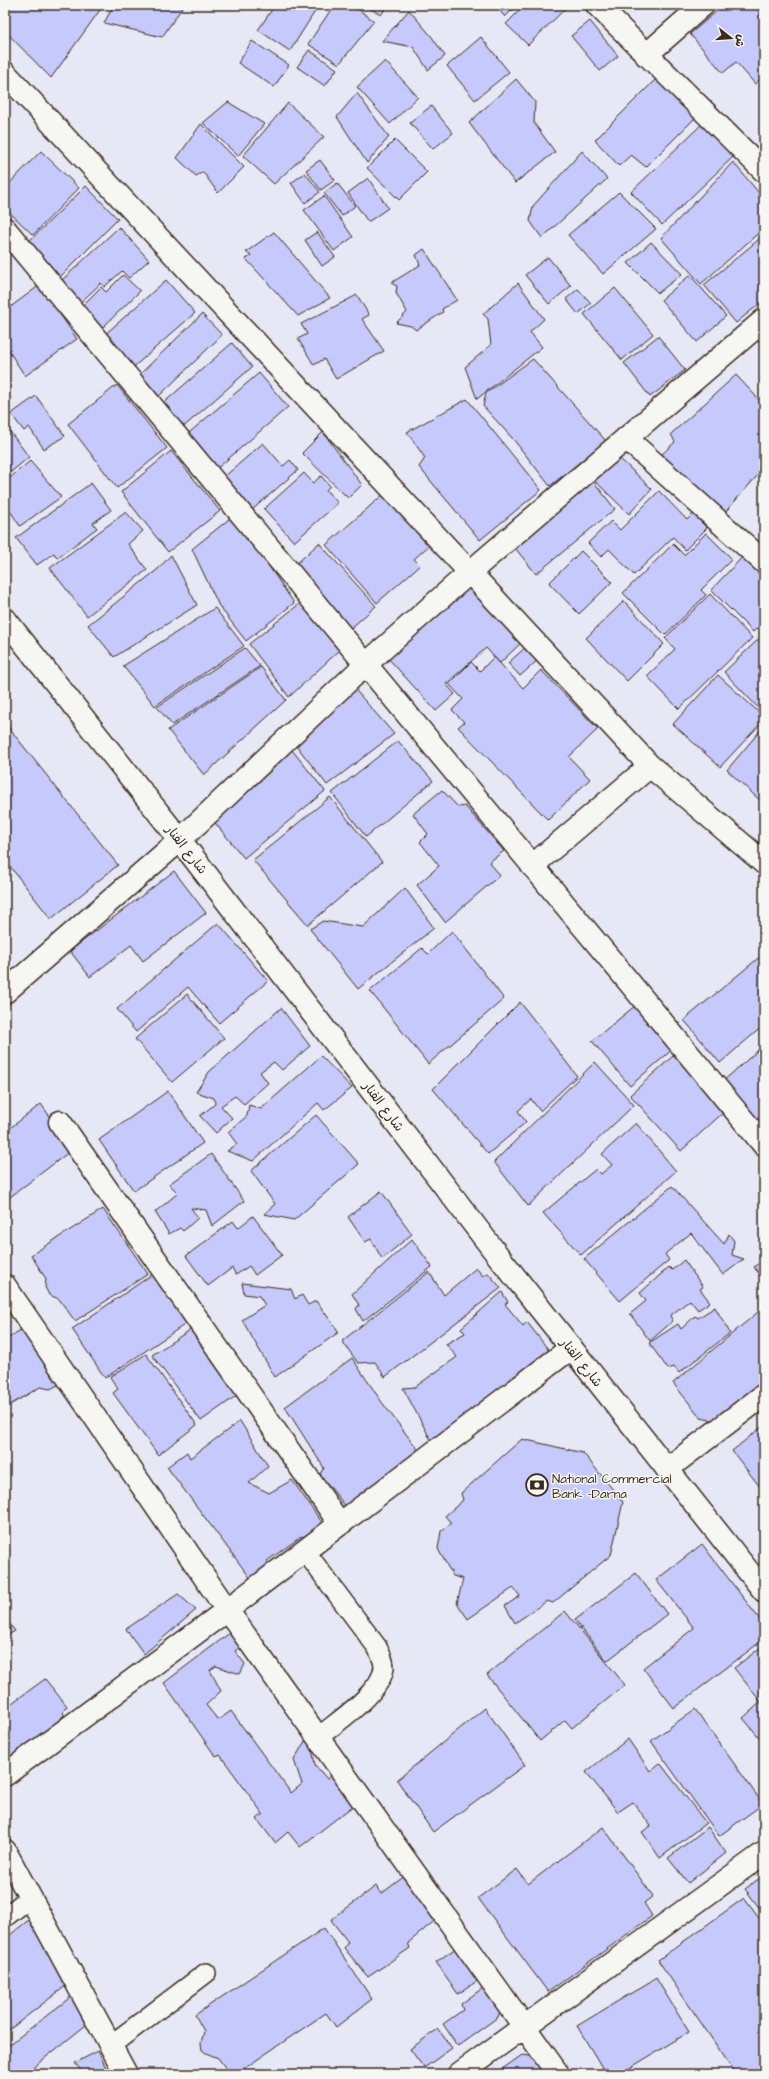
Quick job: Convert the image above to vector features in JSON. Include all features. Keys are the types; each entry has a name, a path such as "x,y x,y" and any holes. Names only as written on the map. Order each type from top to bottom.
{"street":[{"path":"597,5 764,171"},
{"path":"646,55 703,5"},
{"path":"5,73 650,766 764,863"},
{"path":"5,229 764,1145"},
{"path":"5,992 180,840 366,665 469,573 764,320"},
{"path":"626,438 764,562"},
{"name":"شارع الفنار","path":"5,619 180,840 492,1248 764,1591"},
{"path":"532,866 650,766"},
{"path":"60,1122 340,1524"},
{"path":"5,1286 227,1610 558,2074"},
{"path":"5,1774 227,1610 571,1348"},
{"path":"667,1469 764,1395"},
{"path":"5,1851 112,2045 126,2074"},
{"path":"459,2074 525,2028 764,1853"}],"lane":[{"path":"305,1551 376,1647 382,1656 384,1666 381,1679 374,1690 318,1738"},
{"path":"5,1917 31,1897"},
{"path":"112,2045 206,1973"}],"building":[{"path":"5,5 96,5 100,10 51,78 5,31"},
{"path":"114,5 184,5 162,37 104,23"},
{"path":"275,5 319,5 290,51 258,30"},
{"path":"334,5 352,5 374,21 339,64 308,44"},
{"path":"364,5 388,5 381,15"},
{"path":"495,5 517,5 505,17"},
{"path":"525,5 569,5 528,45 506,24"},
{"path":"724,5 764,5 764,76 755,84 736,62 723,73 690,34"},
{"path":"409,10 432,37 445,56 428,70 413,47 382,41"},
{"path":"590,21 618,56 600,71 571,36"},
{"path":"481,37 509,72 475,100 447,66"},
{"path":"252,41 289,65 274,87 238,63"},
{"path":"309,50 337,69 325,86 297,67"},
{"path":"385,61 418,97 390,124 357,87"},
{"path":"660,75 699,114 646,167 631,155 619,166 595,140"},
{"path":"516,79 535,102 534,123 555,152 515,183 469,123"},
{"path":"357,93 389,137 367,163 337,117"},
{"path":"228,102 264,124 238,156 203,123"},
{"path":"288,103 324,137 274,184 243,156"},
{"path":"431,106 453,133 433,149 410,123"},
{"path":"703,123 734,156 662,225 631,192"},
{"path":"201,124 244,167 218,193 203,172 196,176 177,158"},
{"path":"395,140 427,172 399,200 367,168"},
{"path":"41,151 79,188 33,235 5,208 5,188"},
{"path":"582,151 607,179 542,238 530,221 533,206"},
{"path":"320,160 335,180 321,190 306,170"},
{"path":"733,162 764,199 764,228 701,284 661,238"},
{"path":"305,173 320,192 305,203 291,183"},
{"path":"368,178 388,208 368,222 348,193"},
{"path":"337,183 355,206 342,216 324,193"},
{"path":"86,186 118,219 60,277 27,243"},
{"path":"619,192 656,229 603,274 568,235"},
{"path":"324,196 353,237 334,251 304,210"},
{"path":"119,227 149,260 129,278 122,271 104,287 101,283 81,302 61,281"},
{"path":"274,232 330,298 298,316 246,259 251,256 246,252"},
{"path":"317,232 335,257 322,266 305,240"},
{"path":"764,235 764,300 736,323 704,285"},
{"path":"651,242 682,274 658,293 628,263"},
{"path":"424,249 457,300 442,309 443,312 416,330 411,326 396,323 407,312 396,293 397,286 391,283 420,265 416,255"},
{"path":"548,257 571,286 549,304 525,275"},
{"path":"123,275 140,291 99,331 78,310 101,287 106,292"},
{"path":"690,275 726,316 697,342 661,300"},
{"path":"166,280 195,313 129,371 101,338"},
{"path":"518,283 544,319 530,332 542,347 477,399 465,367 491,345 488,319 483,314"},
{"path":"40,285 77,339 25,376 5,345 5,311"},
{"path":"615,288 653,334 622,360 584,314"},
{"path":"578,289 591,303 578,314 566,299"},
{"path":"357,295 369,315 362,319 384,351 336,379 324,359 314,365 298,339 307,334 301,324"},
{"path":"202,314 222,335 156,399 136,378"},
{"path":"658,336 685,370 650,397 624,363"},
{"path":"232,343 252,367 180,430 160,406"},
{"path":"533,359 606,441 550,486 513,439 483,406 486,393"},
{"path":"259,373 288,407 213,472 183,438"},
{"path":"736,375 764,405 764,468 721,517 657,459 675,442 671,434"},
{"path":"117,385 167,448 117,488 68,424"},
{"path":"36,396 65,436 44,449 29,427 24,431 11,414"},
{"path":"467,399 541,490 480,540 419,467 425,458 407,432"},
{"path":"5,425 29,457 5,477"},
{"path":"323,432 362,485 348,498 302,453"},
{"path":"263,443 283,466 290,460 298,470 252,510 224,477"},
{"path":"171,451 220,511 168,552 121,492"},
{"path":"616,455 652,489 629,514 593,479"},
{"path":"30,461 61,497 20,526 5,503 5,482"},
{"path":"304,473 313,483 321,476 330,486 326,490 338,503 294,542 264,509"},
{"path":"590,477 615,509 536,574 511,543"},
{"path":"91,483 111,510 93,523 97,528 57,558 54,553 37,565 16,538"},
{"path":"387,491 432,543 414,559 420,565 377,603 326,545"},
{"path":"659,491 687,520 693,514 707,528 685,550 673,537 634,575 609,549 601,557 588,543 611,521 620,530"},
{"path":"126,512 143,531 128,544 147,570 87,616 50,568"},
{"path":"234,515 294,603 246,641 219,606 192,549"},
{"path":"706,533 732,559 701,590 706,595 665,635 623,593 673,544 684,555"},
{"path":"764,536 764,555 755,548"},
{"path":"319,543 376,606 351,628 294,566"},
{"path":"581,551 612,582 579,614 549,583"},
{"path":"748,551 764,567 764,621 753,632 711,590"},
{"path":"171,555 197,605 114,657 88,625 158,569"},
{"path":"470,581 524,640 500,663 486,648 446,684 455,694 436,711 387,657"},
{"path":"710,594 752,638 679,709 647,676 675,649 665,638"},
{"path":"303,601 342,648 289,697 249,644"},
{"path":"624,601 664,644 627,681 586,638"},
{"path":"215,608 244,646 155,706 123,666"},
{"path":"763,635 764,636 764,714 724,672"},
{"path":"527,646 539,659 520,676 508,663"},
{"path":"245,648 260,666 172,725 157,707"},
{"path":"494,657 523,688 541,670 598,729 569,757 590,779 548,820 458,727 464,722 452,710 463,699 449,684 471,662 480,671"},
{"path":"261,667 286,700 204,775 168,730"},
{"path":"718,675 764,717 764,720 720,767 673,724"},
{"path":"351,685 394,734 327,785 292,740"},
{"path":"5,723 118,865 51,919 5,860"},
{"path":"764,726 764,804 727,770"},
{"path":"398,741 433,781 366,837 332,793"},
{"path":"288,745 325,791 244,858 211,818"},
{"path":"442,790 458,807 465,806 504,851 489,862 500,875 445,922 417,885 439,866 420,842 428,834 413,814"},
{"path":"330,797 382,862 308,925 253,860"},
{"path":"174,871 206,913 143,961 131,945 90,977 70,951"},
{"path":"405,888 434,928 358,989 310,929 323,921 363,927"},
{"path":"218,923 268,981 219,1023 188,987 136,1032 117,1009"},
{"path":"452,931 504,999 428,1064 370,991 422,948 428,954"},
{"path":"762,955 764,957 764,1025 720,1063 684,1020"},
{"path":"187,994 224,1038 172,1082 135,1039"},
{"path":"520,1002 577,1076 540,1111 531,1099 518,1111 526,1122 488,1154 433,1089"},
{"path":"636,1005 673,1049 630,1086 592,1041"},
{"path":"281,1008 310,1046 282,1070 274,1062 260,1072 268,1083 244,1104 235,1096 221,1106 232,1118 216,1133 200,1116 215,1104 214,1098 196,1092 209,1072"},
{"path":"764,1045 764,1123 755,1122 722,1082"},
{"path":"674,1055 725,1111 681,1151 630,1095"},
{"path":"321,1056 352,1088 324,1110 318,1103 253,1161 227,1151 237,1144 228,1132 247,1116 249,1105 261,1109"},
{"path":"595,1062 634,1105 528,1206 494,1162"},
{"path":"168,1091 203,1143 134,1191 99,1140"},
{"path":"41,1104 73,1149 6,1200 5,1132"},
{"path":"316,1115 359,1164 294,1220 264,1214 275,1204 251,1171"},
{"path":"636,1123 676,1171 581,1255 543,1213 596,1169 601,1174 612,1165 602,1154"},
{"path":"211,1154 244,1201 212,1226 206,1210 191,1208 198,1218 183,1231 180,1228 169,1234 155,1212 178,1193 169,1184"},
{"path":"672,1186 724,1244 729,1234 734,1241 732,1255 744,1259 723,1275 691,1233 665,1254 669,1260 620,1301 584,1259"},
{"path":"381,1191 412,1234 382,1259 371,1239 365,1242 348,1217"},
{"path":"103,1209 148,1274 75,1321 59,1299 49,1295 45,1287 46,1279 31,1255"},
{"path":"253,1216 282,1255 255,1275 249,1266 236,1275 232,1268 208,1286 186,1256 233,1221 238,1228"},
{"path":"412,1239 432,1267 363,1321 356,1309 359,1305 352,1294"},
{"path":"764,1259 764,1281 754,1267"},
{"path":"684,1260 703,1287 700,1289 710,1302 698,1310 690,1300 670,1316 673,1321 650,1341 630,1314 646,1301 640,1293 669,1267 672,1270"},
{"path":"476,1268 483,1276 488,1273 501,1288 385,1377 375,1362 358,1363 342,1341 429,1272 444,1295"},
{"path":"153,1274 187,1323 105,1378 72,1329"},
{"path":"242,1283 291,1289 295,1299 302,1295 308,1305 316,1301 339,1332 275,1377 242,1320 265,1305 259,1296 244,1294"},
{"path":"502,1292 508,1302 505,1304 523,1326 527,1322 551,1353 432,1442 403,1388 415,1387 457,1357 446,1344 465,1333 461,1328"},
{"path":"715,1307 730,1333 679,1373 674,1367 668,1369 649,1343 678,1324 681,1329 695,1316 698,1318"},
{"path":"764,1307 764,1386 719,1422 701,1418 673,1383"},
{"path":"193,1328 239,1394 201,1421 152,1355"},
{"path":"22,1329 64,1382 50,1389 40,1387 5,1408 5,1340"},
{"path":"146,1354 197,1425 158,1455 113,1393 118,1389 110,1377"},
{"path":"352,1358 381,1401 419,1451 346,1507 320,1474 324,1468 285,1407"},
{"path":"240,1421 268,1466 249,1483 269,1493 292,1480 323,1524 306,1540 302,1536 267,1561 271,1565 251,1579 167,1467 187,1452 190,1458"},
{"path":"764,1425 764,1492 732,1451"},
{"path":"522,1439 583,1453 623,1502 611,1555 553,1603 547,1601 515,1623 505,1606 520,1596 513,1588 468,1619 457,1603 463,1579 453,1576 438,1549 441,1531 451,1523 445,1516 463,1500 461,1493"},
{"path":"702,1544 764,1625 764,1639 674,1708 643,1668 694,1628 656,1580"},
{"path":"636,1573 667,1614 607,1661 575,1620"},
{"path":"178,1594 196,1610 144,1654 126,1629"},
{"path":"565,1611 625,1685 572,1728 565,1720 540,1741 487,1675"},
{"path":"5,1618 15,1631 5,1637"},
{"path":"231,1632 244,1644 235,1651 245,1664 240,1674 216,1666 210,1670 221,1691 206,1705 218,1720 231,1711 291,1793 302,1784 294,1760 305,1741 311,1743 315,1765 327,1779 335,1772 358,1802 300,1847 288,1832 275,1843 257,1819 263,1814 220,1755 216,1757 164,1683"},
{"path":"764,1645 764,1743 743,1718 761,1702 734,1668"},
{"path":"45,1679 67,1706 63,1711 64,1715 61,1718 63,1723 5,1768 5,1708"},
{"path":"485,1708 525,1765 433,1832 397,1780"},
{"path":"695,1709 763,1804 719,1836 651,1741"},
{"path":"628,1739 650,1771 660,1763 706,1823 660,1858 642,1832 651,1826 633,1802 618,1812 586,1772"},
{"path":"603,1827 653,1896 644,1903 652,1916 548,1992 478,1898 517,1869 528,1884"},
{"path":"708,1827 726,1853 688,1883 668,1858"},
{"path":"406,1875 438,1918 408,1943 410,1948 368,1977 344,1948 348,1942 331,1920 376,1886 381,1894"},
{"path":"764,1875 764,1914 745,1889"},
{"path":"744,1898 764,1925 764,2074 736,2074 658,1960"},
{"path":"36,1914 67,1985 5,2033 5,1939"},
{"path":"324,1928 372,1999 336,2027 326,2013 236,2074 230,2074 218,2058 202,2050 201,2043 204,2031 195,2015"},
{"path":"463,1943 486,1975 458,1994 436,1962"},
{"path":"656,1978 689,2032 620,2074 606,2074 577,2026"},
{"path":"488,1984 503,2002 498,2017 458,2046 443,2024 463,2010 461,2004"},
{"path":"72,1996 86,2025 25,2074 5,2074 5,2048"},
{"path":"438,2029 452,2048 424,2068 410,2049"},
{"path":"98,2051 109,2074 79,2074 82,2072 75,2063"},
{"path":"522,2055 545,2058 555,2074 495,2074"}],"place":[{"name":"National Commercial Bank -Darna","path":"537,1485"}]}
